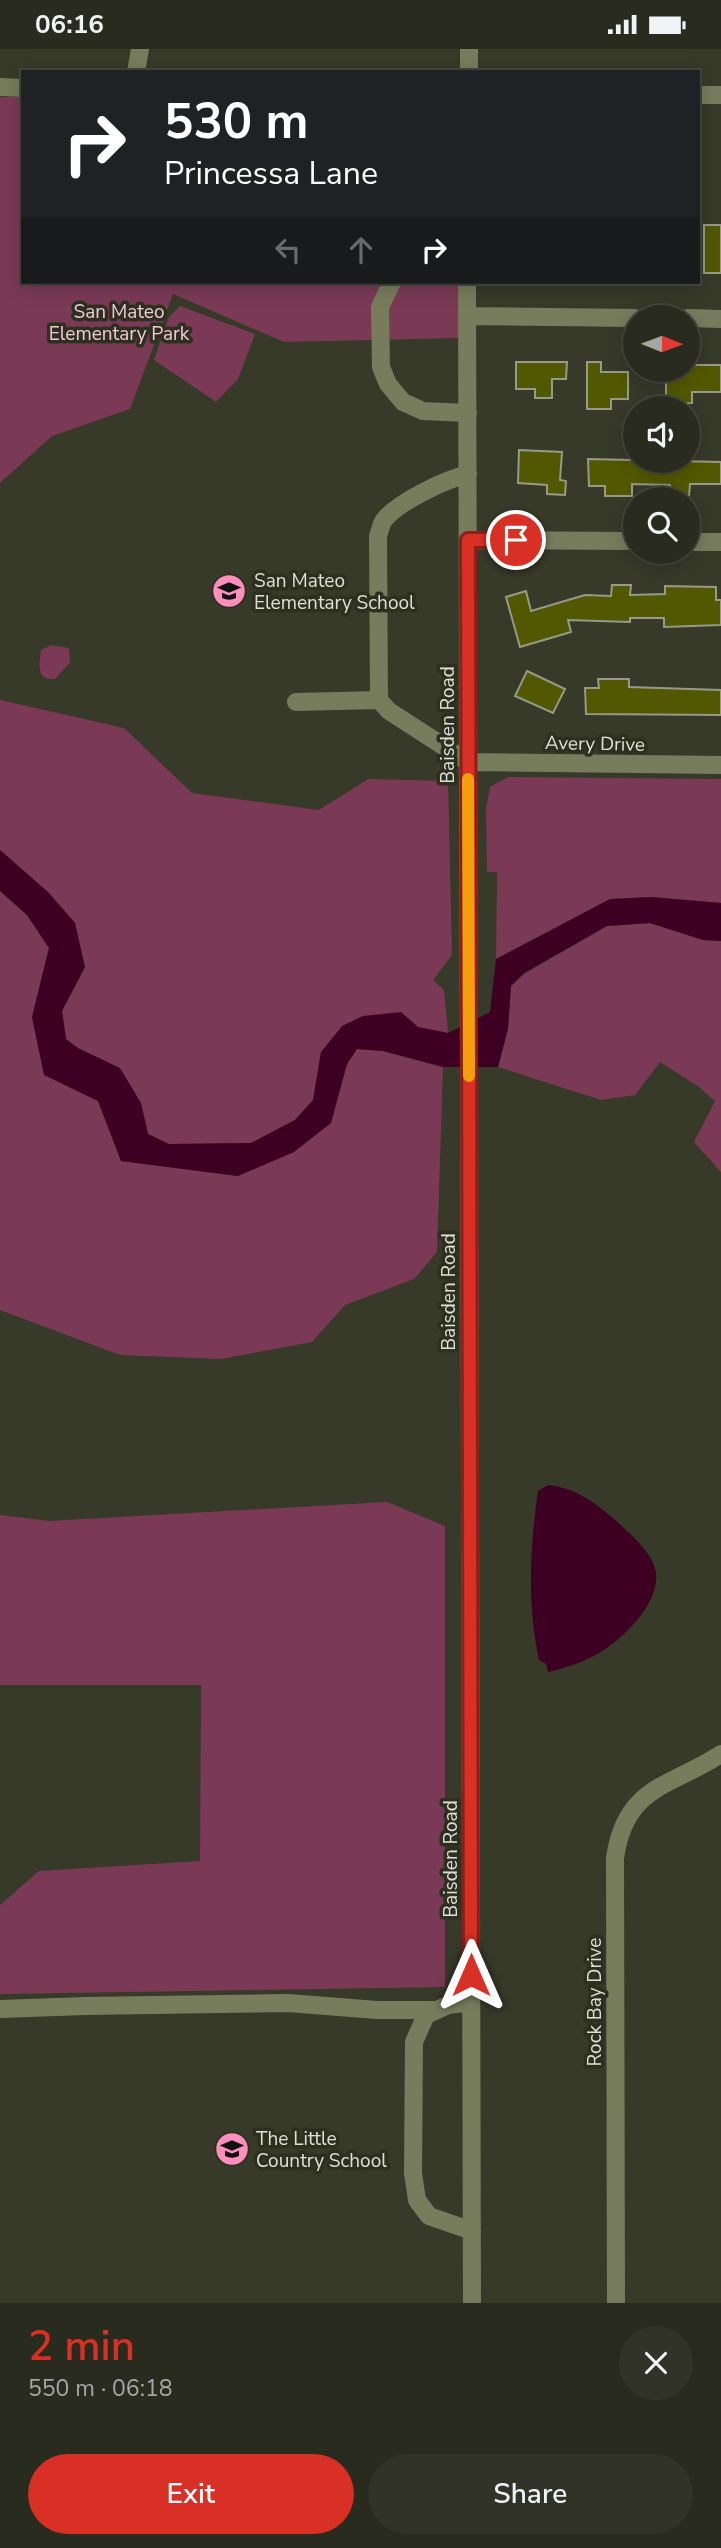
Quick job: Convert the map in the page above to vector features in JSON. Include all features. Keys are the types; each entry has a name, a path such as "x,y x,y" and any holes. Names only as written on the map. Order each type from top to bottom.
{"street":[{"path":"136,70 140,49"},
{"path":"469,49 469,70"},
{"path":"0,87 21,88"},
{"path":"700,95 721,95"},
{"path":"391,284 380,307 381,367 388,384 403,402 423,411 468,413"},
{"name":"Baisden Road","path":"467,284 472,2303"},
{"path":"467,316 623,318"},
{"path":"700,318 721,319"},
{"path":"468,474 446,480 408,502 383,521 378,536 379,700 389,711 468,762"},
{"path":"468,540 623,541"},
{"path":"700,542 721,542"},
{"path":"296,702 379,700"},
{"name":"Avery Drive","path":"468,762 721,765"},
{"name":"Rock Bay Drive","path":"616,2303 615,1858 618,1839 626,1818 636,1804 655,1789 721,1754"},
{"path":"471,2002 447,2005 426,2015 414,2042 413,2173 417,2200 429,2216 472,2231"},
{"path":"0,2009 288,2003 377,2010 438,2010"}],"green space":[{"name":"San Mateo Elementary Park","path":"0,97 21,97 21,284 458,284 459,338 284,342 173,294 130,409 52,436 0,483"},
{"path":"180,306 255,334 238,379 216,402 154,360 169,317"},
{"path":"51,645 69,648 70,663 55,679 45,677 40,671 41,650"},
{"path":"0,700 124,728 192,793 319,810 368,779 448,781 452,955 433,980 444,990 448,1033 418,1027 321,1052 313,1100 295,1120 251,1143 169,1144 148,1134 141,1103 66,1039 62,1011 85,967 49,893 0,850"},
{"path":"508,777 721,779 721,903 651,897 610,899 496,959 497,872 487,872 486,809 490,787"},
{"path":"0,891 27,915 49,948 32,1017 44,1074 98,1101 121,1161 238,1176 330,1123 347,1063 357,1049 383,1051 443,1067 437,1252 414,1279 345,1305 312,1342 221,1359 120,1355 0,1310"},
{"path":"650,923 703,940 721,941 721,1172 694,1142 715,1101 699,1087 660,1062 635,1095 601,1100 498,1067 508,1029 511,986 524,974 607,926"},
{"path":"387,1502 445,1526 445,1987 0,1994 0,1905 39,1871 200,1861 201,1685 0,1685 0,1515 49,1521"}],"shaded area":[{"path":"0,850 49,893 75,923 85,967 62,1011 66,1039 78,1048 120,1068 141,1103 148,1134 169,1144 251,1143 295,1120 313,1100 321,1052 342,1026 363,1016 401,1012 418,1027 448,1033 490,1012 496,959 610,899 651,897 721,903 721,941 703,940 650,923 607,926 524,973 511,986 508,1029 498,1067 443,1067 383,1051 357,1049 347,1064 331,1123 294,1152 238,1176 121,1161 98,1101 44,1075 32,1017 49,948 27,915 0,891"},
{"path":"548,1485 583,1496 614,1519 648,1554 655,1568 656,1580 648,1605 620,1638 587,1659 548,1672 546,1664 539,1660 535,1639 531,1575 538,1491"}],"building":[{"path":"704,225 721,225 721,273 704,273"},
{"path":"516,362 567,362 566,379 552,379 552,398 535,398 535,389 516,389"},
{"path":"587,362 601,362 601,372 623,372 623,382 628,382 628,396 611,399 611,409 587,409"},
{"path":"700,365 721,365 721,392 692,392 692,396 666,396 666,382 700,382"},
{"path":"519,450 562,452 560,480 566,481 565,495 547,494 547,485 518,483"},
{"path":"588,459 623,460 623,473 700,473 700,462 721,462 721,484 670,487 632,484 632,487 623,487 623,496 605,496 605,486 589,486"},
{"path":"612,585 631,585 630,595 665,594 665,586 716,587 716,600 721,600 721,625 664,627 664,618 630,618 630,622 568,620 571,632 520,647 506,597 526,591 531,611 585,595 611,596"},
{"path":"527,671 565,689 553,713 515,696"},
{"path":"598,679 629,679 629,687 721,690 721,715 586,714 585,688 599,688"}],"slow traffic":[{"path":"468,779 469,1076"}],"place":[{"name":"San Mateo Elementary School","path":"229,591"},
{"name":"The Little Country School","path":"232,2149"}],"route":[{"path":"471,1975 468,540 516,540"}]}
